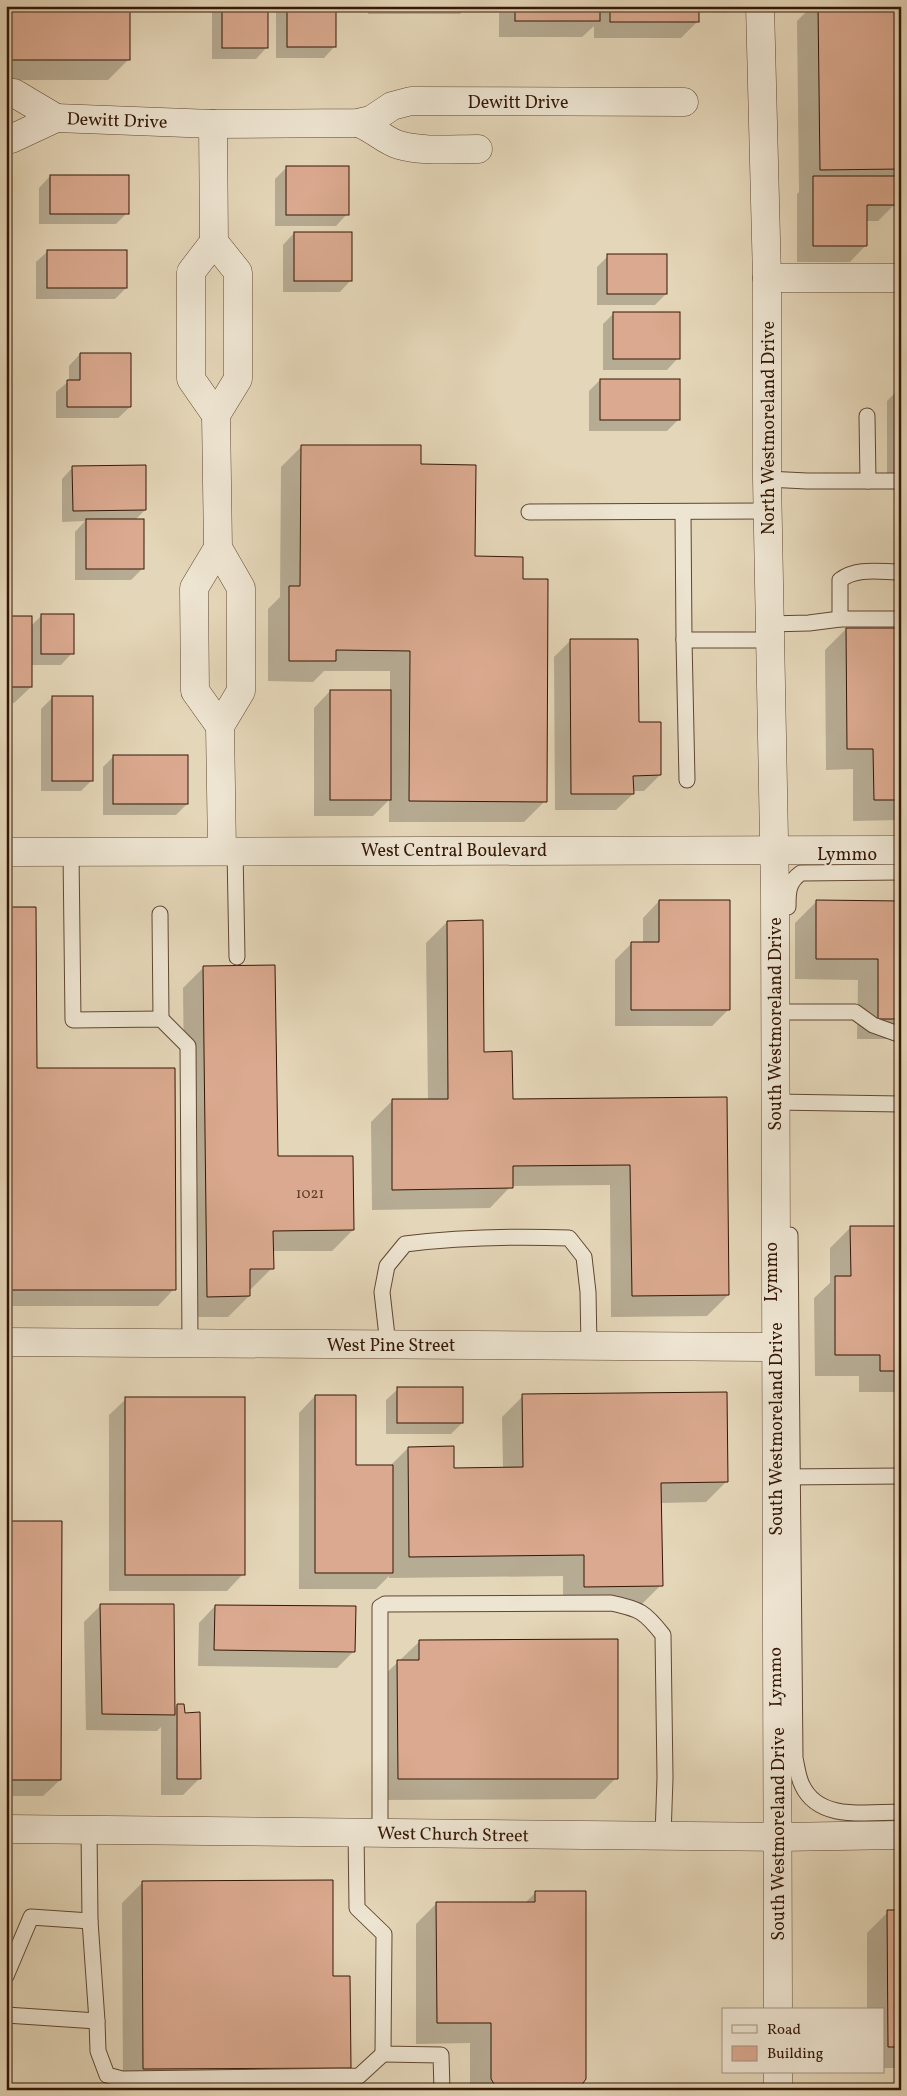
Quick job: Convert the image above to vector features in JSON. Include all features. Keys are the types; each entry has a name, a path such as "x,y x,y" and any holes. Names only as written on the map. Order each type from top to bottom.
{"street":[{"name":"North Westmoreland Drive","path":"760,6 767,278 767,479 773,849"},
{"name":"Dewitt Drive","path":"6,93 14,93 56,118"},
{"name":"Dewitt Drive","path":"6,139 11,139 56,118 212,124 358,124 372,120 392,106 411,101 684,102"},
{"path":"212,124 214,242 238,272 238,379 216,415 218,548 241,588 242,691 220,726"},
{"name":"Dewitt Drive","path":"358,124 370,128 398,145 416,148 478,149"},
{"path":"214,242 191,272 191,379 216,415"},
{"path":"767,278 901,278"},
{"path":"218,548 194,588 195,691 220,726 228,851"},
{"name":"South Westmoreland Drive","path":"773,849 781,1012 782,1102 775,1347 784,1478 778,2008"},
{"name":"West Central Boulevard","path":"6,852 901,850"},
{"name":"West Pine Street","path":"6,1342 775,1347"},
{"name":"West Church Street","path":"10,1834 89,1830 779,1837 901,1835"},
{"path":"778,2074 778,2090"}],"lane":[{"path":"867,416 868,481"},
{"path":"767,479 901,481"},
{"path":"529,512 768,511"},
{"path":"683,512 687,780"},
{"path":"840,618 840,580 847,575 858,572 901,572"},
{"path":"684,640 769,632 840,618 901,618"},
{"path":"228,851 237,957"},
{"path":"71,852 73,1020 161,1019"},
{"name":"Lymmo","path":"781,1012 788,891 794,878 801,873 811,872 901,872"},
{"path":"160,914 161,1019 188,1046 190,1343"},
{"path":"781,1012 855,1012 873,1025 901,1035"},
{"path":"782,1102 901,1104"},
{"name":"Lymmo","path":"782,1102 784,1478 795,1758 802,1786 818,1804 840,1812 901,1812"},
{"path":"388,1345 382,1292 387,1266 405,1244 451,1238 513,1236 569,1238 584,1257 588,1292 589,1346"},
{"path":"784,1478 901,1476"},
{"path":"383,2054 384,1934 357,1908 368,1833 380,1607 384,1604 612,1603 633,1608 648,1616 663,1635 665,1778 663,1836"},
{"path":"89,1830 90,1920 98,2051 107,2075 122,2084 359,2076 383,2054 441,2055 442,2090"},
{"path":"6,1976 31,1917 90,1920"},
{"path":"6,2015 97,2021"}],"building":[{"path":"6,6 130,6 130,60 6,60"},
{"path":"222,6 268,6 268,48 222,48"},
{"path":"287,6 336,6 336,47 287,47"},
{"path":"515,6 600,6 600,21 515,21"},
{"path":"610,6 699,6 699,22 610,22"},
{"path":"818,6 901,6 901,169 820,170"},
{"path":"286,166 349,166 349,215 286,215"},
{"path":"50,175 129,175 129,214 50,214"},
{"path":"813,176 896,176 896,205 867,205 867,246 813,246"},
{"path":"294,232 352,232 352,281 294,281"},
{"path":"47,250 127,250 127,288 47,288"},
{"path":"607,254 667,254 667,294 607,294"},
{"path":"613,312 680,312 680,359 613,359"},
{"path":"80,353 131,353 131,407 67,407 67,380 80,380"},
{"path":"600,379 680,379 680,420 600,420"},
{"path":"301,445 421,445 421,464 476,465 475,556 523,557 523,579 548,579 547,802 409,801 410,651 336,650 336,661 289,661 289,586 300,586"},
{"path":"146,465 146,510 73,511 72,466"},
{"path":"86,519 144,519 144,569 86,569"},
{"path":"41,614 74,614 74,654 41,654"},
{"path":"6,616 32,616 32,687 6,687"},
{"path":"846,628 896,628 897,669 901,669 901,800 874,800 873,749 847,749"},
{"path":"570,639 638,639 639,722 661,722 661,775 633,776 634,794 571,794"},
{"path":"330,690 391,690 391,800 330,800"},
{"path":"52,696 93,696 93,781 52,781"},
{"path":"6,703 10,703 10,794 6,794"},
{"path":"113,755 188,755 188,804 113,804"},
{"path":"659,900 730,900 730,1010 631,1010 631,942 659,942"},
{"path":"816,900 901,901 901,1019 878,1019 878,959 816,959"},
{"path":"6,907 36,907 37,1068 175,1068 176,1290 6,1290"},
{"path":"483,920 484,1052 512,1051 513,1099 727,1097 729,1295 632,1296 630,1165 513,1166 513,1188 392,1190 392,1099 448,1099 447,921"},
{"path":"275,965 278,1156 353,1156 354,1230 273,1231 274,1269 250,1269 250,1296 207,1297 203,966"},
{"path":"850,1226 901,1226 901,1371 880,1371 880,1355 835,1355 835,1276 851,1276"},
{"path":"397,1387 463,1387 463,1423 397,1423"},
{"path":"727,1392 728,1482 661,1483 663,1586 584,1587 584,1555 409,1557 408,1447 454,1446 454,1468 523,1467 522,1394"},
{"path":"315,1395 356,1395 356,1465 393,1465 393,1573 315,1573"},
{"path":"125,1397 245,1397 245,1575 125,1575"},
{"path":"6,1521 62,1521 61,1780 6,1780"},
{"path":"100,1604 174,1604 175,1715 102,1714"},
{"path":"215,1605 356,1606 355,1652 214,1650"},
{"path":"618,1639 618,1779 398,1779 397,1660 419,1660 419,1640"},
{"path":"177,1704 184,1704 185,1713 200,1712 201,1779 177,1779"},
{"path":"333,1880 333,1976 350,1976 351,2068 143,2069 142,1881"},
{"path":"535,1891 586,1891 586,2079 578,2090 498,2090 491,2079 491,2023 437,2023 436,1902 535,1902"},
{"path":"887,1910 901,1910 901,2047 888,2047"}]}
